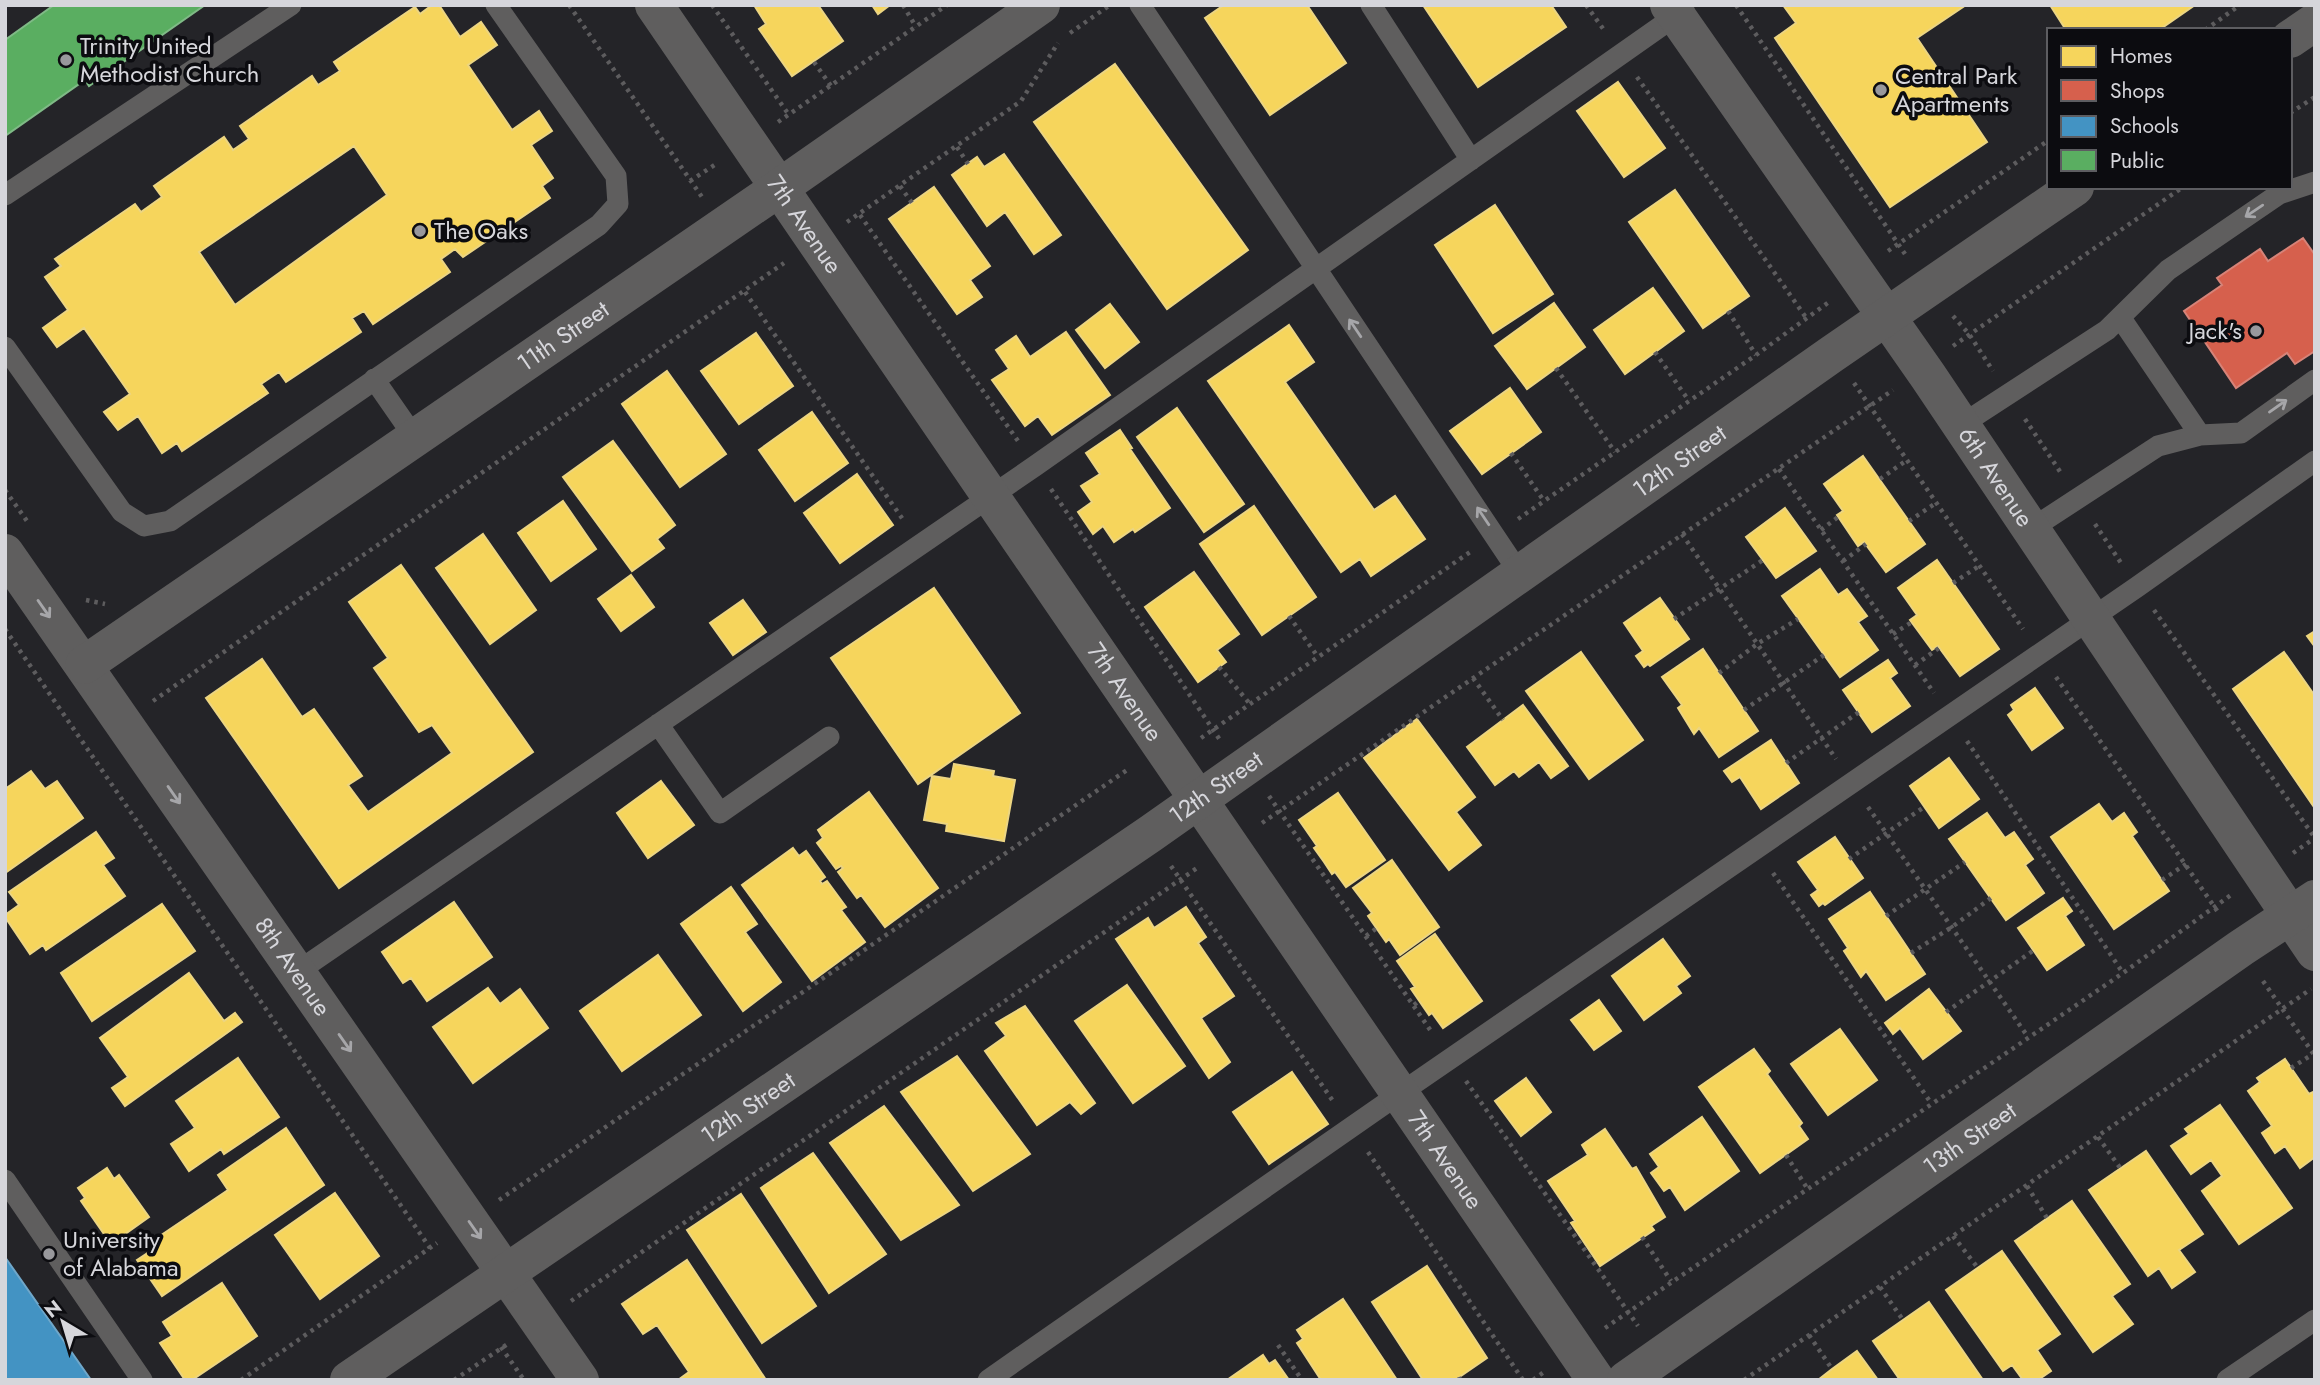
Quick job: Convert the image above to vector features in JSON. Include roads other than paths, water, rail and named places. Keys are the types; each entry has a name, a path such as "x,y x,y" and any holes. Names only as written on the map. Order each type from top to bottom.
{"street":[{"name":"7th Avenue","path":"654,5 1586,1364"},
{"name":"11th Street","path":"83,665 1041,5"},
{"name":"6th Avenue","path":"1679,9 2262,873 2302,906 2315,952"},
{"path":"2292,38 2315,22"},
{"name":"12th Street","path":"349,1380 1198,799 2072,189"},
{"name":"8th Avenue","path":"5,552 580,1380"},
{"name":"13th Street","path":"1626,1380 2302,906"}],"lane":[{"path":"5,195 268,11 290,5"},
{"path":"5,347 122,512 144,526 170,521 599,225 618,204 616,176 496,5"},
{"path":"1140,5 1520,573"},
{"path":"1371,5 1471,160"},
{"path":"297,972 920,545 1471,160 1621,54 1679,9"},
{"path":"1961,425 2107,330 2168,270 2279,194 2315,182"},
{"path":"2120,317 2200,435"},
{"path":"374,379 415,438"},
{"path":"2031,529 2158,446 2200,435 2241,433 2315,380"},
{"path":"988,1380 2315,461"},
{"path":"659,724 720,813 829,737"},
{"path":"5,1180 142,1380"},
{"path":"2227,1380 2315,1320"}],"place":[{"name":"Trinity United Methodist Church","path":"66,60"},
{"name":"Central Park Apartments","path":"1881,90"},
{"name":"The Oaks","path":"420,231"},
{"name":"Jack's","path":"2256,331"},
{"name":"University of Alabama","path":"49,1254"}]}
